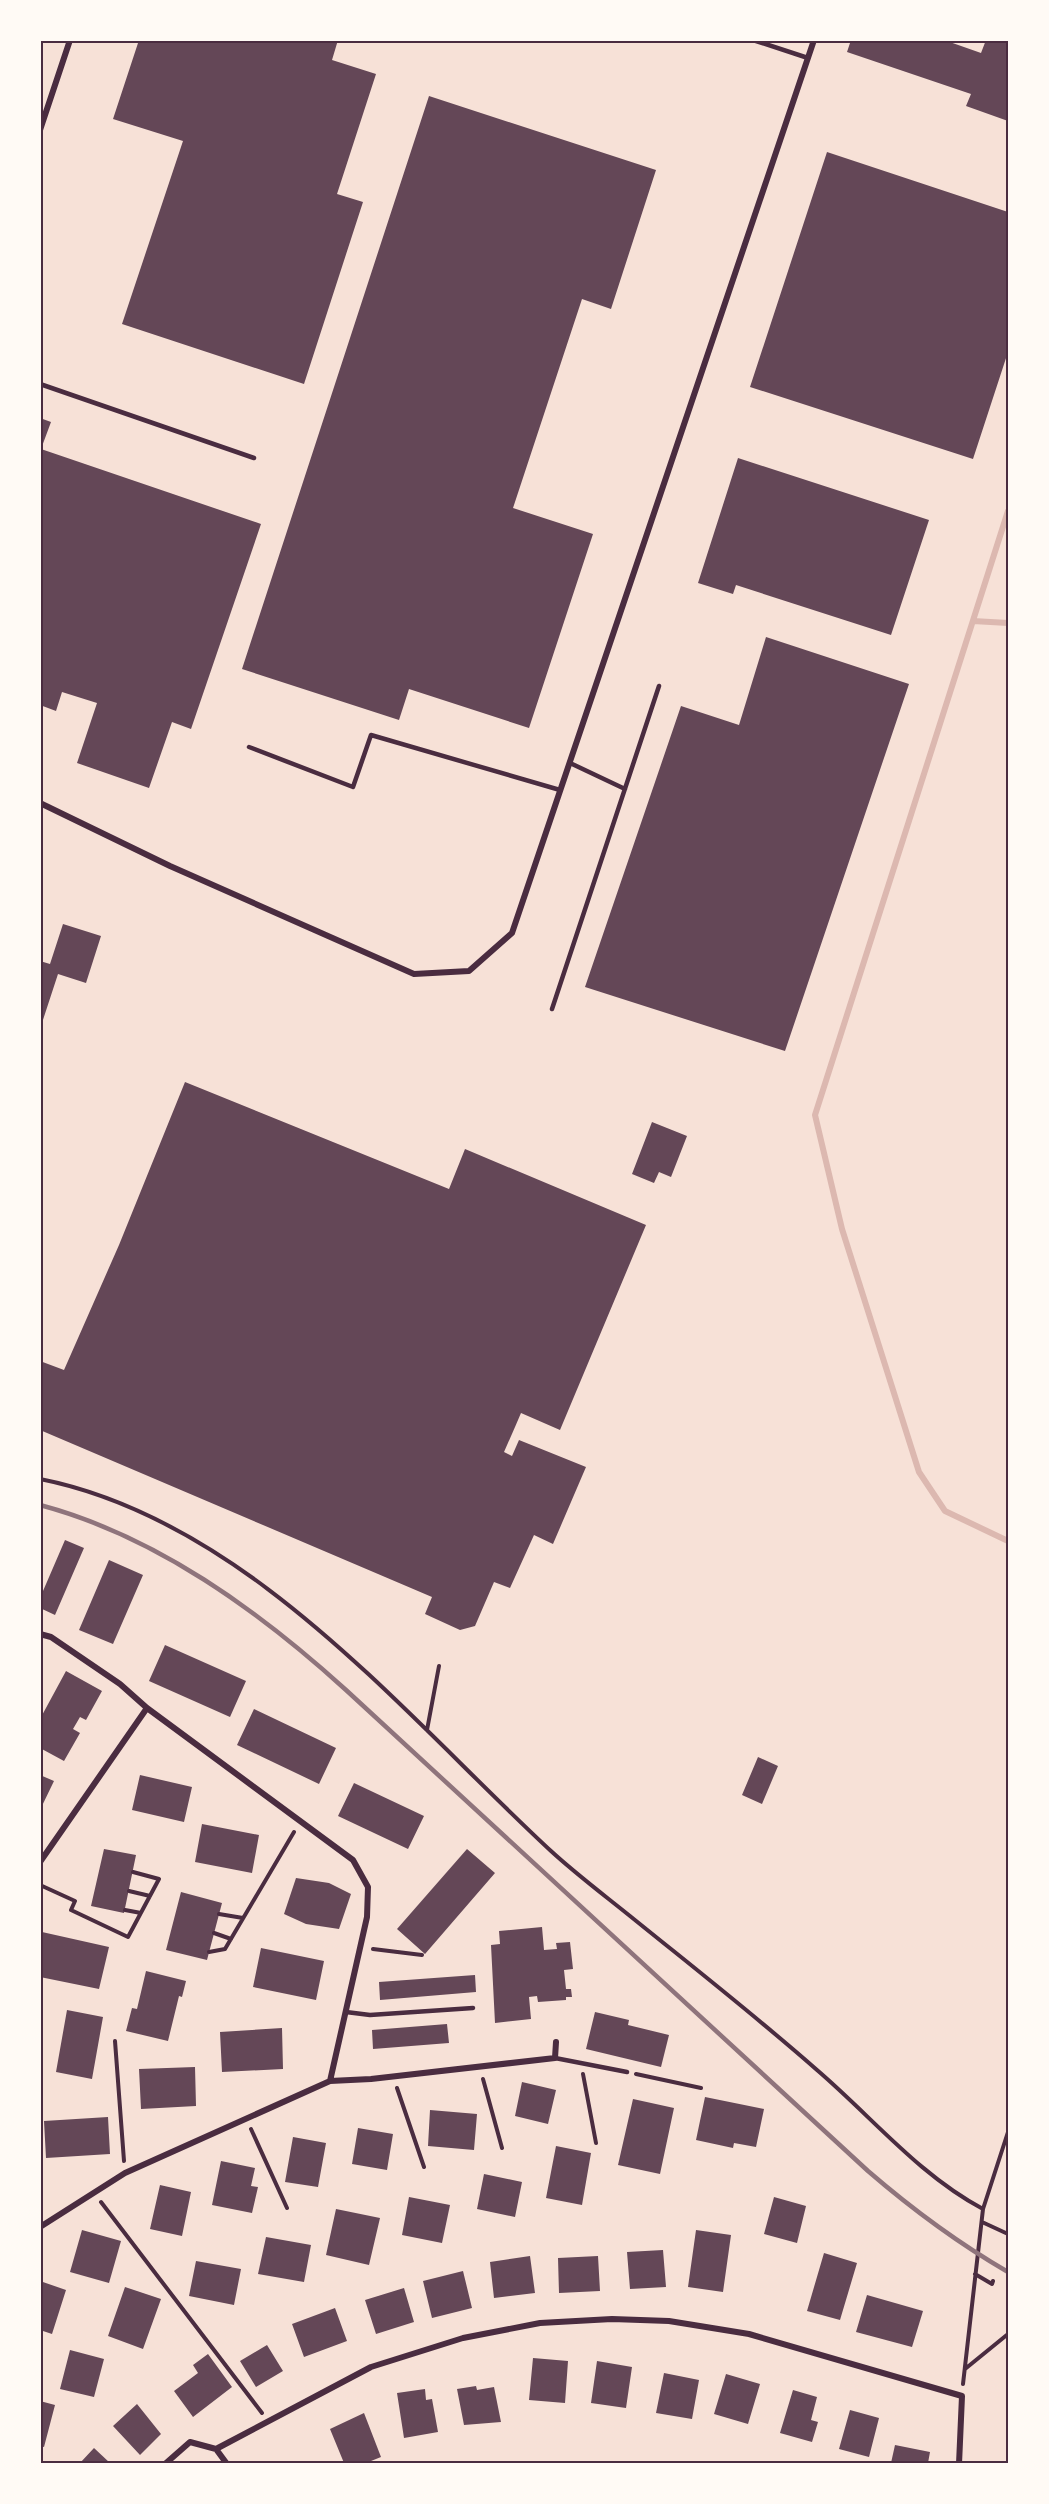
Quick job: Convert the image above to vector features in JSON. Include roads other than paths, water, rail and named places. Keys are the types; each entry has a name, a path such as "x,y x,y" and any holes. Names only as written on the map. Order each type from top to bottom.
{"street":[{"path":"40,130 70,40"},
{"path":"40,803 170,866 414,974 469,971 512,933 814,40"},
{"path":"40,1634 51,1637 120,1684 147,1708 352,1860 368,1887 367,1917 330,2081"},
{"path":"40,1862 147,1708"},
{"path":"40,2227 125,2174 330,2081 555,2058 556,2042"},
{"path":"216,2449 267,2419 371,2367 463,2338 540,2323 612,2319 669,2321 749,2334 962,2396 959,2463"},
{"path":"165,2463 190,2442 216,2449 227,2463"}],"lane":[{"path":"753,40 808,58"},
{"path":"40,384 254,458"},
{"path":"552,1009 659,686"},
{"path":"249,747 353,788 371,735 560,790"},
{"path":"570,762 625,789"},
{"path":"346,2012 369,2015 473,2008"},
{"path":"555,2058 581,2061 627,2072"}],"waterway":[{"path":"1008,511 815,1115 842,1229 919,1472 945,1511 1008,1541"},
{"path":"973,621 1008,623"}],"railway":[{"path":"40,1505 125,1536 165,1556 242,1605 278,1632 346,1690 868,2171 936,2225 1008,2272"}]}
